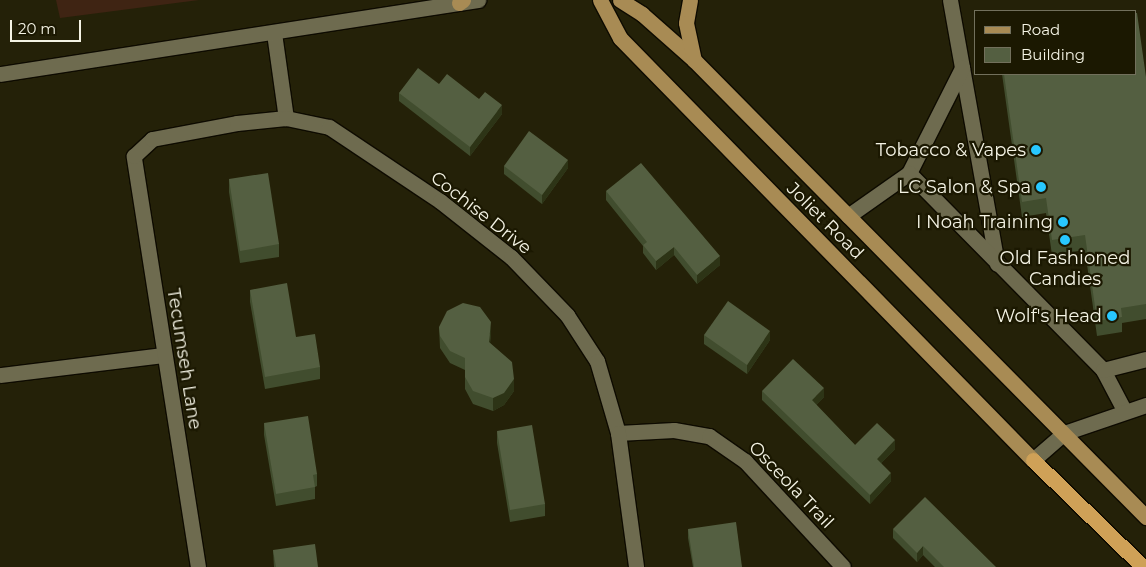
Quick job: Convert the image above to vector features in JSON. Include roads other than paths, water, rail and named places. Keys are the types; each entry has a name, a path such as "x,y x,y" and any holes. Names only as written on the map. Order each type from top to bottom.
{"highway":[{"name":"Joliet Road","path":"1033,460 1143,567"}],"main road":[{"name":"Joliet Road","path":"600,0 620,38 1033,460"},
{"name":"Joliet Road","path":"620,0 642,14 694,60 1146,517"},
{"path":"690,0 686,23 694,60"}],"street":[{"path":"0,74 478,0"},
{"path":"950,0 997,264"},
{"path":"274,33 286,118"},
{"path":"848,216 909,173 962,68"},
{"name":"Cochise Drive","path":"134,156 152,139 237,123 286,118 329,127 440,201 512,257 567,315 597,361 618,433 636,567"},
{"name":"Tecumseh Lane","path":"134,156 198,567"},
{"path":"909,173 1103,370 1124,410"},
{"path":"0,375 164,355"},
{"path":"1103,370 1146,358"},
{"path":"1033,460 1064,433 1124,410 1146,404"},
{"name":"Osceola Trail","path":"618,433 674,430 709,436 745,461 843,567"}],"place":[{"name":"Tobacco & Vapes","path":"1036,150"},
{"name":"LC Salon & Spa","path":"1041,187"},
{"name":"I Noah Training","path":"1063,222"},
{"name":"Old Fashioned Candies","path":"1065,240"},
{"name":"Wolf's Head","path":"1112,316"}]}
